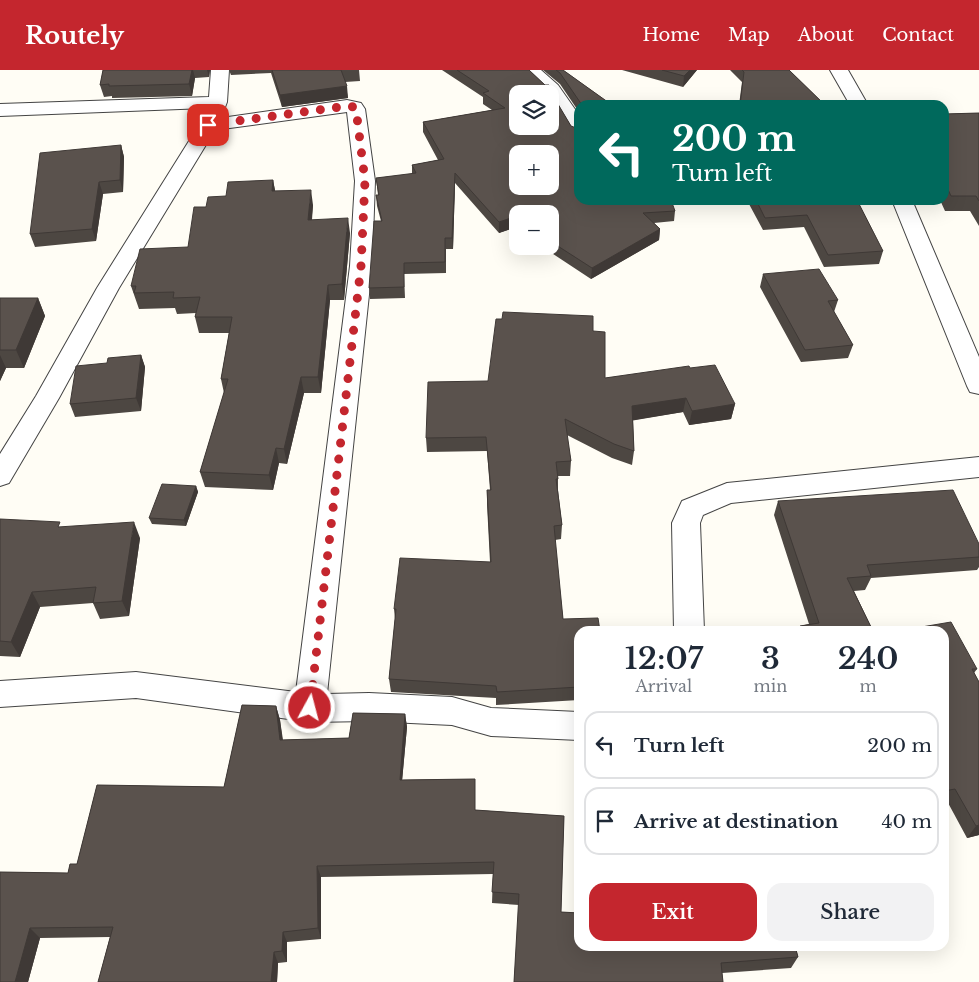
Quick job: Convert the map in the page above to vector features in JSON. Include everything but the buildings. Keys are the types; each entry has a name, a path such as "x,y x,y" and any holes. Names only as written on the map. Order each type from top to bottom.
{"street":[{"path":"0,476 47,398 108,288 208,125 218,102 220,70"},
{"path":"529,70 542,78 559,99 574,124"},
{"path":"839,70 856,100"},
{"path":"0,110 218,102"},
{"path":"208,125 347,106 356,109 365,181 361,266 310,708"},
{"path":"904,205 979,386"},
{"path":"689,626 686,523 692,508 728,493 979,467"},
{"path":"0,694 136,685 310,708 369,707 452,711 491,722 574,726"}],"route":[{"path":"208,125 347,106 356,109 365,181 361,266 310,708"}]}
